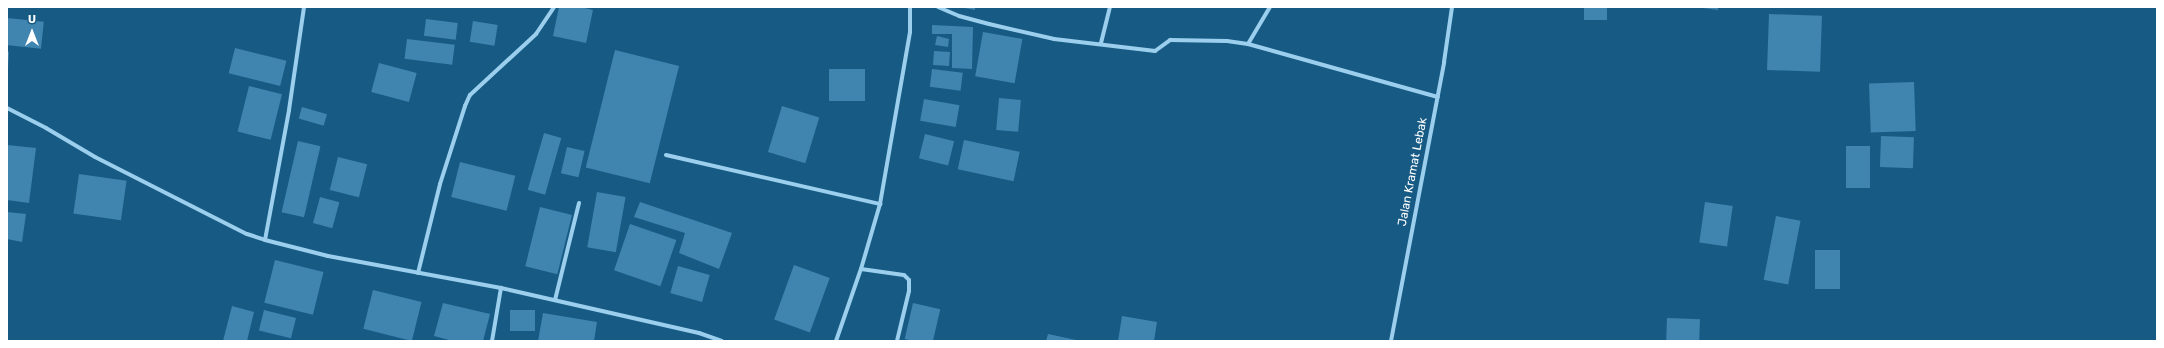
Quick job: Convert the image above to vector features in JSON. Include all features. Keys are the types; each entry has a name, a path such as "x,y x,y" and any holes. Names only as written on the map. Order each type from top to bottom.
{"street":[{"path":"265,240 289,110 304,7"},
{"path":"418,273 440,184 467,100 470,95 496,70 536,34 554,7"},
{"path":"836,341 861,269 880,204 910,32 910,7"},
{"path":"938,7 959,16 1054,39 1155,51 1170,40 1226,41 1248,44 1438,97"},
{"path":"1101,44 1110,7"},
{"path":"1248,44 1270,7"},
{"name":"Jalan Kramat Lebak","path":"1391,341 1438,97 1452,7"},
{"path":"7,108 46,128 96,158 247,234 265,240 314,253 501,288 699,333 722,341"},
{"path":"666,155 880,204"},
{"path":"555,300 579,203"},
{"path":"861,269 904,275 909,280 909,291 897,341"},
{"path":"492,341 501,288"}],"building":[{"path":"559,7 581,7 593,10 586,43 553,36"},
{"path":"959,7 975,7 975,10"},
{"path":"1584,7 1607,7 1607,20 1584,20"},
{"path":"1696,7 1718,7 1718,10"},
{"path":"1769,14 1822,16 1820,72 1767,70"},
{"path":"7,18 44,22 41,49 7,45"},
{"path":"426,19 458,23 456,40 424,36"},
{"path":"473,21 498,25 494,46 470,42"},
{"path":"932,25 973,27 972,69 952,68 952,34 932,34"},
{"path":"983,32 1022,39 1015,83 975,76"},
{"path":"937,36 949,39 948,47 935,45"},
{"path":"407,39 455,45 452,65 405,59"},
{"path":"235,48 286,61 280,86 229,73"},
{"path":"615,50 679,66 650,183 586,167"},
{"path":"7,51 9,52 8,68 7,68"},
{"path":"934,51 950,52 949,66 933,65"},
{"path":"379,63 417,73 409,102 371,92"},
{"path":"829,69 865,69 865,101 829,101"},
{"path":"932,69 963,73 961,91 930,87"},
{"path":"1914,82 1916,131 1871,133 1869,84"},
{"path":"249,86 282,94 271,140 238,132"},
{"path":"999,98 1021,100 1018,132 996,130"},
{"path":"924,99 959,105 956,127 920,121"},
{"path":"782,106 819,117 805,163 768,152"},
{"path":"302,107 327,114 324,126 299,119"},
{"path":"544,133 561,138 545,195 528,190"},
{"path":"925,134 954,141 948,166 919,158"},
{"path":"1881,136 1914,137 1913,168 1880,167"},
{"path":"964,140 1020,152 1014,181 958,169"},
{"path":"298,141 320,146 304,217 282,212"},
{"path":"7,145 36,148 29,203 7,200"},
{"path":"1846,146 1870,146 1870,188 1846,188"},
{"path":"567,147 585,151 578,177 561,173"},
{"path":"338,157 367,164 359,197 330,190"},
{"path":"460,162 515,176 507,211 451,197"},
{"path":"79,174 127,181 121,220 73,214"},
{"path":"597,192 626,197 616,252 587,247"},
{"path":"320,197 339,202 332,228 313,223"},
{"path":"640,202 732,233 719,269 679,253 685,233 634,217"},
{"path":"1705,202 1733,206 1727,246 1699,243"},
{"path":"540,207 572,215 557,274 525,266"},
{"path":"7,212 26,214 22,242 7,239"},
{"path":"1776,216 1801,221 1788,285 1764,280"},
{"path":"630,224 676,240 660,286 614,270"},
{"path":"1815,250 1840,250 1840,289 1815,289"},
{"path":"275,260 324,272 313,315 264,303"},
{"path":"794,265 830,278 810,332 774,320"},
{"path":"678,266 710,275 702,302 670,293"},
{"path":"373,290 422,302 412,341 363,329"},
{"path":"443,303 490,314 483,341 453,341 434,336"},
{"path":"913,303 940,309 933,341 913,341 905,339"},
{"path":"232,306 254,312 247,341 223,341"},
{"path":"264,310 296,318 291,338 259,330"},
{"path":"510,310 535,310 535,331 510,331"},
{"path":"543,313 597,322 594,341 538,341"},
{"path":"1122,316 1157,322 1154,341 1118,341"},
{"path":"1667,318 1700,319 1699,341 1666,341"},
{"path":"1048,334 1076,340 1076,341 1046,341"}]}
